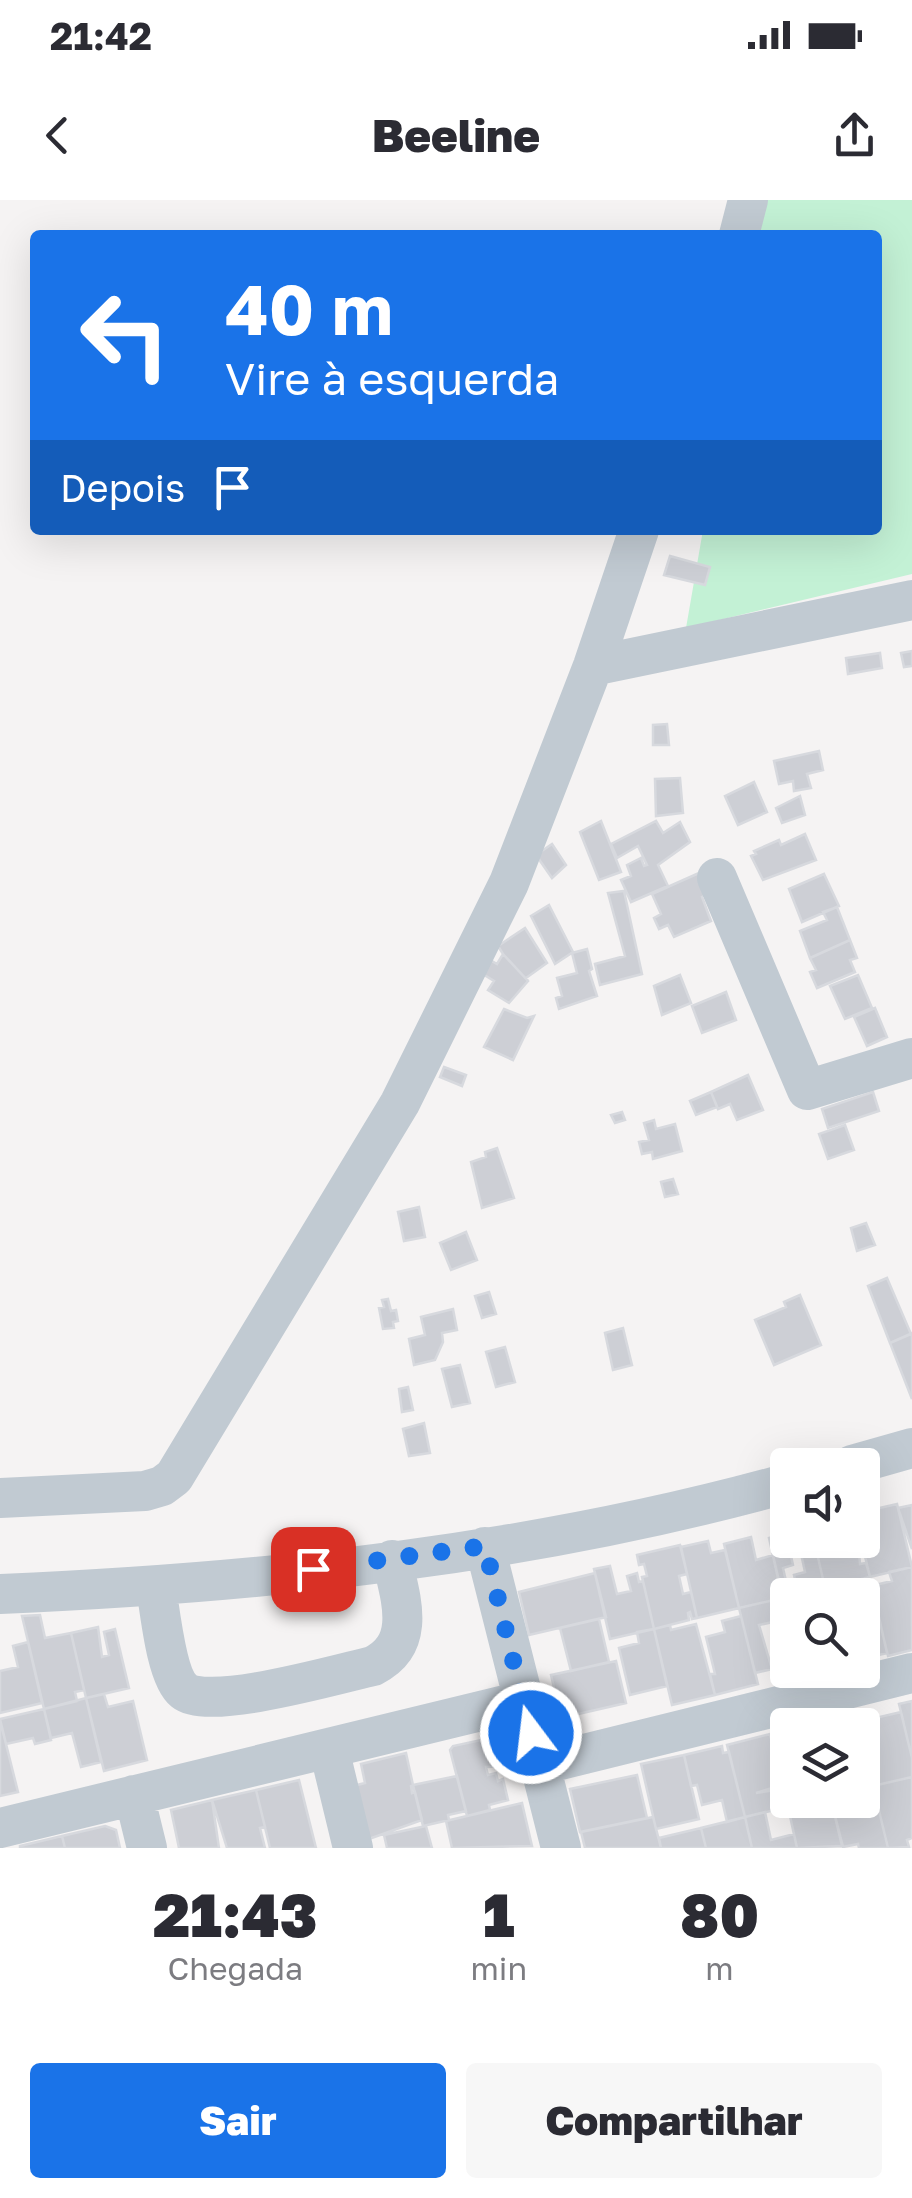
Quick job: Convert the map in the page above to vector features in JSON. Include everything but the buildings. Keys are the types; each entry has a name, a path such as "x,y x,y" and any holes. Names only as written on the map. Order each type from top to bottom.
{"street":[{"path":"741,230 748,200"},
{"path":"0,1498 145,1492 174,1477 400,1102 509,883 594,666 638,535"},
{"path":"594,666 912,600"},
{"path":"717,878 807,1090 912,1058"},
{"path":"880,1457 912,1448"},
{"path":"0,1594 156,1587 392,1560 686,1511 770,1488"},
{"path":"485,1546 561,1848"},
{"path":"156,1587 173,1676 183,1691 202,1698 228,1697 373,1666 391,1657 399,1643 402,1624 392,1560"},
{"path":"540,1765 912,1672"},
{"path":"0,1828 522,1701"},
{"path":"329,1749 353,1848"},
{"path":"134,1795 147,1848"}],"green space":[{"path":"760,200 912,200 912,574 686,628 702,535 882,535 882,230 755,230"}],"route":[{"path":"313,1569 485,1546 531,1733"}]}
